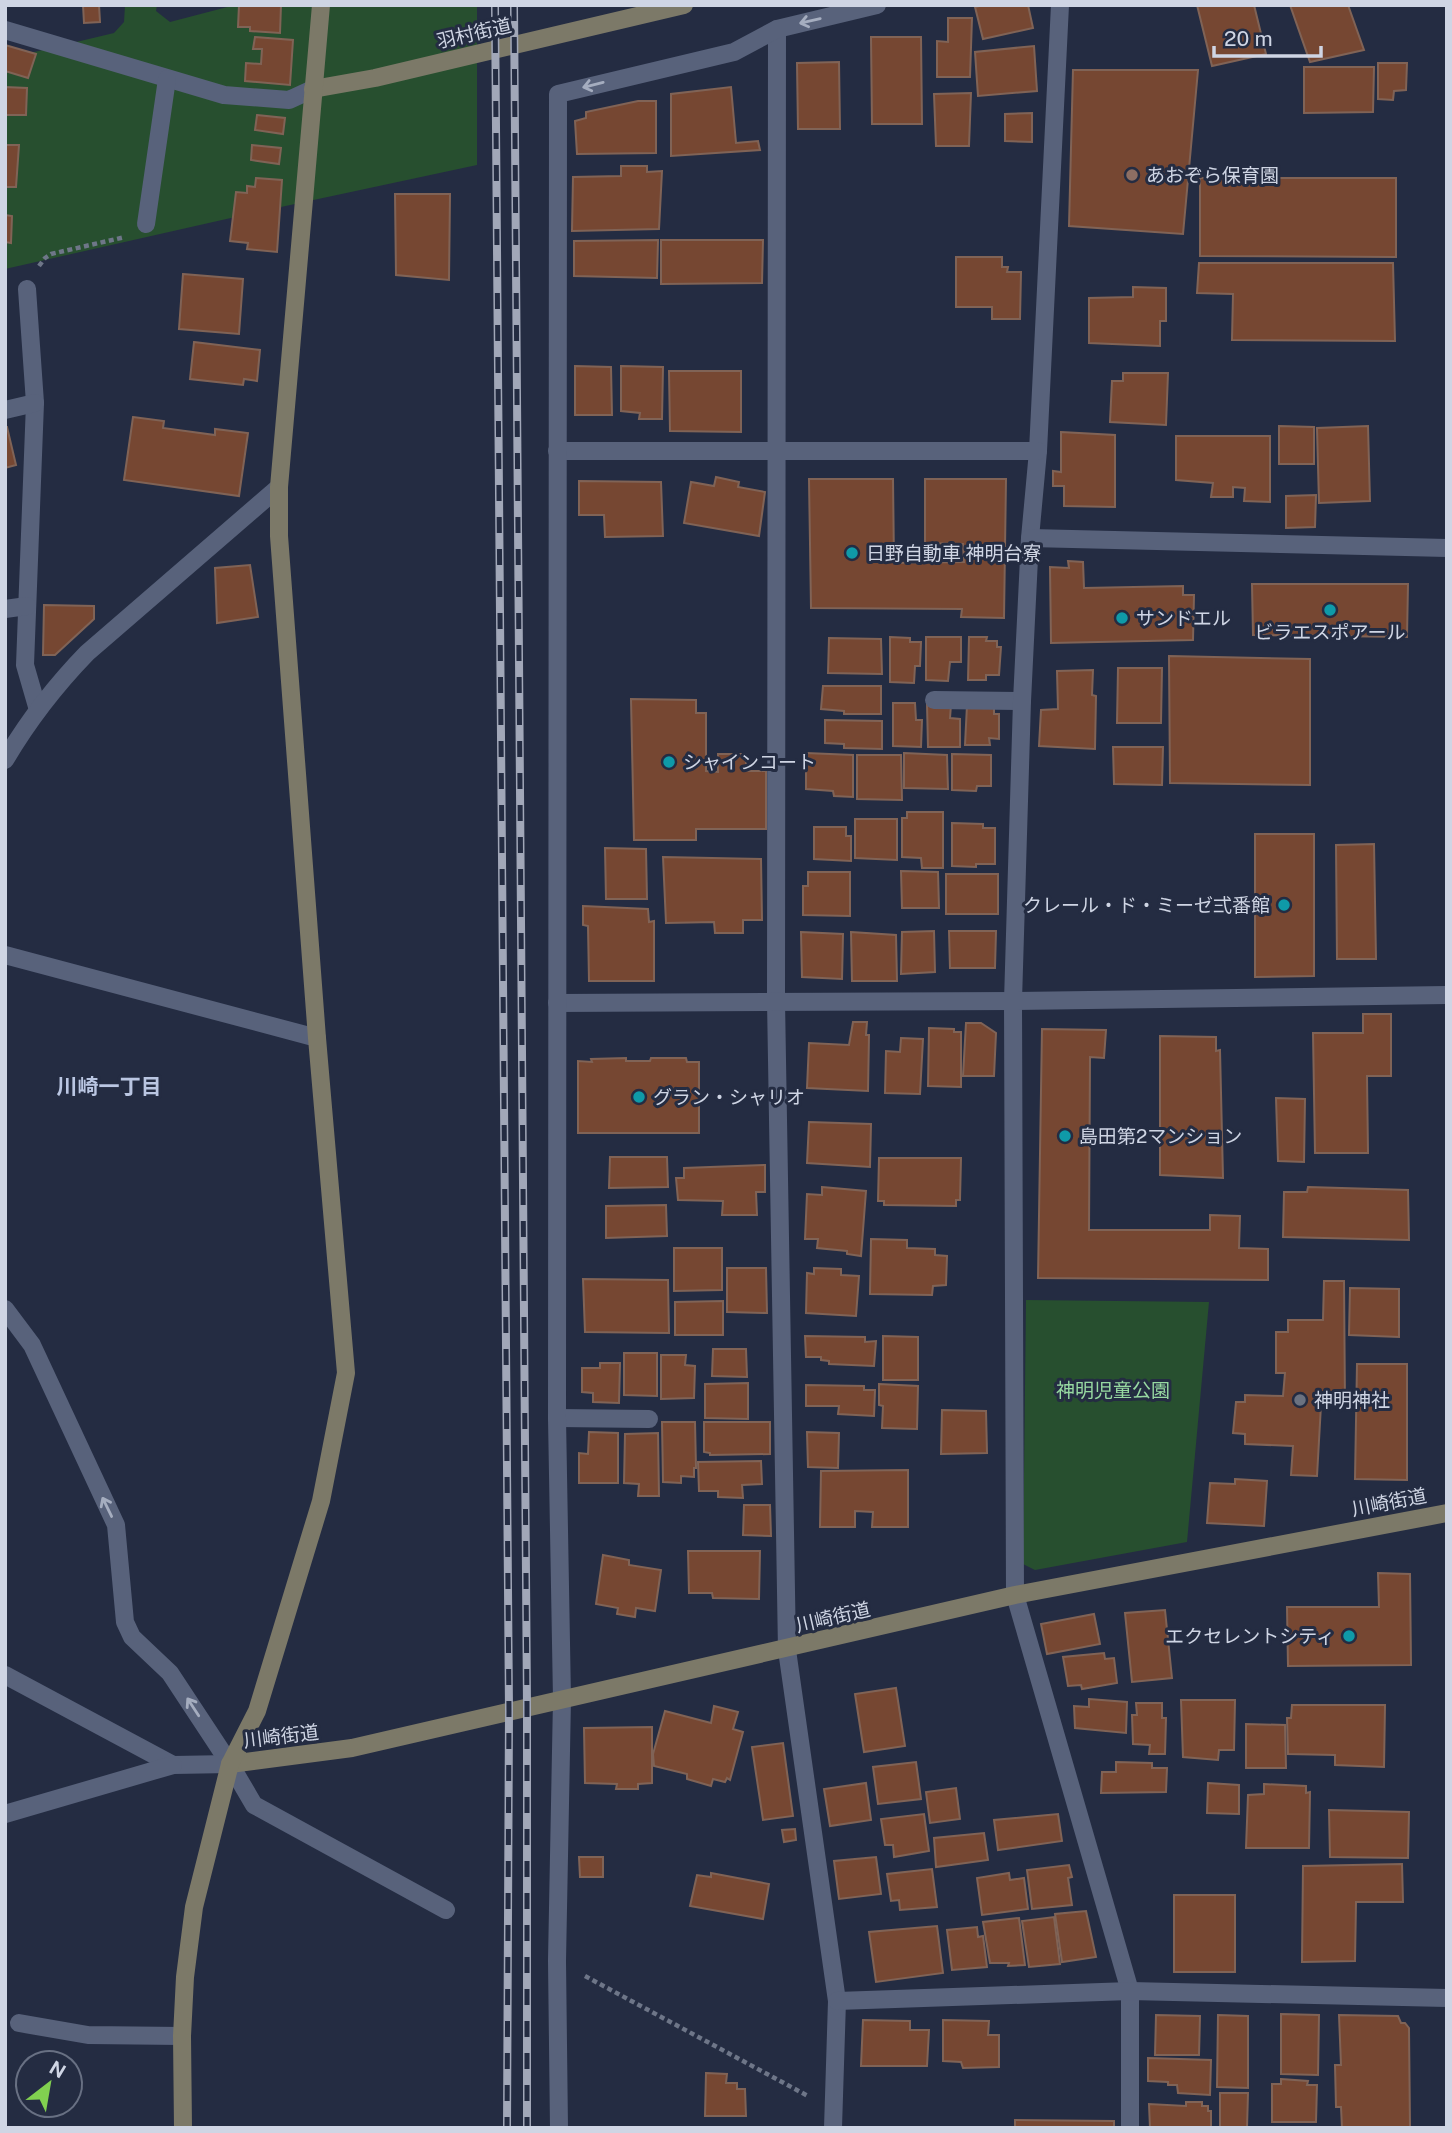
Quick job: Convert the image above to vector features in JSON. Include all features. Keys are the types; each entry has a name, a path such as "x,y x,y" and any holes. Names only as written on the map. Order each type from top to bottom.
{"street":[{"path":"183,2128 182,2036 185,1977 194,1907 230,1764 257,1711 321,1501 346,1373 317,1038 279,536 279,487 321,5"},
{"name":"羽村街道","path":"313,89 374,78 684,5"},
{"path":"558,2128 557,1961 562,1699 557,1418 558,94 734,52 777,29 877,5"},
{"path":"1060,5 1038,451 1030,538 1022,701 1013,1001 1015,1595 1130,1990 1130,2128"},
{"path":"777,29 776,1001 787,1650 837,2001 833,2119"},
{"path":"5,30 224,94 289,100 313,89"},
{"path":"146,224 167,79"},
{"path":"27,289 35,404 25,665 38,710"},
{"path":"5,410 35,404"},
{"path":"556,451 1038,451"},
{"path":"5,761 38,710 87,653 279,487"},
{"path":"1030,538 1447,548"},
{"path":"5,609 27,606"},
{"path":"934,700 1022,701"},
{"path":"5,955 317,1038"},
{"path":"557,1003 1447,995"},
{"path":"5,1309 32,1345 116,1525 125,1622 132,1637 170,1673 254,1805 446,1910"},
{"path":"557,1418 649,1419"},
{"name":"川崎街道","path":"230,1764 352,1748 787,1650 1015,1595 1447,1513"},
{"path":"5,1675 173,1766"},
{"path":"5,1814 173,1766 230,1764"},
{"path":"837,2001 1130,1990 1447,1998"},
{"path":"19,2023 88,2035 182,2036"}],"path":[{"path":"27,289 45,258 51,254 135,234 146,224"},
{"path":"557,1961 833,2119"}],"green space":[{"path":"125,5 157,5 156,11 170,22 235,5 477,5 477,165 5,269 5,59 114,33 124,22"},
{"name":"神明児童公園","path":"1026,1300 1209,1302 1187,1542 1035,1570 1023,1564"}],"building":[{"path":"83,5 99,5 100,22 84,23"},
{"path":"239,5 281,5 280,33 250,31 250,27 238,27"},
{"path":"1028,5 1033,28 983,39 975,7"},
{"path":"1197,5 1254,5 1266,54 1212,66"},
{"path":"1290,5 1348,5 1364,50 1310,62"},
{"path":"948,18 972,18 970,77 937,77 937,41 948,42"},
{"path":"255,37 293,40 290,85 245,81 246,63 261,64 262,49 253,49"},
{"path":"871,37 921,37 922,124 872,124"},
{"path":"5,45 36,54 28,78 5,71"},
{"path":"1034,46 1037,91 978,96 975,52"},
{"path":"839,62 840,129 798,129 797,63"},
{"path":"1378,63 1407,63 1406,90 1394,91 1393,100 1378,99"},
{"path":"1304,67 1374,67 1373,112 1304,113"},
{"name":"あおぞら保育園","path":"1073,70 1198,70 1183,234 1069,226"},
{"path":"5,87 27,88 26,115 5,115"},
{"path":"731,87 736,143 758,141 760,150 671,156 671,94"},
{"path":"971,93 969,146 936,146 934,94"},
{"path":"638,101 656,101 656,153 577,154 575,121 586,118 586,112"},
{"path":"1032,113 1032,142 1005,141 1005,114"},
{"path":"257,115 285,118 283,134 255,130"},
{"path":"5,145 19,145 16,187 5,187"},
{"path":"252,145 281,148 279,164 251,160"},
{"path":"621,166 647,166 647,172 662,171 659,229 572,231 573,177 621,176"},
{"path":"256,178 282,180 277,252 247,249 248,243 230,241 236,192 247,193 247,186 255,187"},
{"path":"1200,178 1396,178 1396,257 1200,256"},
{"path":"395,194 450,194 449,280 396,275"},
{"path":"5,215 12,216 11,243 5,242"},
{"path":"658,240 657,278 574,276 574,241"},
{"path":"661,240 763,240 762,283 661,284"},
{"path":"956,257 1002,257 1002,267 1008,267 1007,272 1021,272 1020,319 992,319 992,307 956,307"},
{"path":"1199,263 1393,263 1395,341 1232,340 1233,294 1197,293"},
{"path":"183,274 243,279 239,334 179,329"},
{"path":"1133,287 1166,288 1166,321 1160,321 1160,346 1089,343 1089,298 1133,297"},
{"path":"194,342 260,350 257,381 244,379 243,385 190,379"},
{"path":"575,366 611,367 612,415 575,415"},
{"path":"621,366 663,367 662,419 639,419 640,413 621,411"},
{"path":"669,371 741,371 741,432 670,431"},
{"path":"1123,373 1168,373 1166,425 1110,422 1112,381 1123,381"},
{"path":"133,417 164,421 163,428 215,435 215,429 248,433 239,496 124,480"},
{"path":"1279,426 1314,427 1314,464 1279,464"},
{"path":"1368,426 1370,501 1319,503 1317,428"},
{"path":"5,427 16,465 5,468"},
{"path":"1061,432 1115,435 1115,507 1064,506 1064,486 1053,486 1053,471 1061,472"},
{"path":"1176,436 1270,436 1270,502 1244,501 1245,488 1233,487 1233,497 1211,497 1213,483 1176,480"},
{"path":"716,477 739,482 738,487 765,492 759,536 684,523 691,482 714,486"},
{"name":"日野自動車 神明台寮","path":"809,479 893,479 894,563 964,562 963,544 925,543 925,479 1006,479 1004,618 961,617 962,609 811,608"},
{"path":"579,481 661,482 663,536 605,537 604,515 579,515"},
{"path":"1316,495 1315,527 1286,528 1286,496"},
{"name":"サンドエル","path":"1068,561 1083,562 1084,588 1183,586 1183,595 1194,595 1193,640 1051,643 1050,567 1069,568"},
{"path":"250,565 258,617 217,623 215,568"},
{"name":"ビラエスポアール","path":"1252,584 1408,584 1407,637 1253,635"},
{"path":"44,605 94,606 94,619 55,655 43,655"},
{"path":"890,637 910,638 910,642 921,642 920,666 915,666 914,683 890,682"},
{"path":"926,637 961,637 961,662 950,662 948,681 926,680"},
{"path":"969,637 987,637 986,641 997,641 997,647 1001,647 999,675 986,675 986,680 968,680"},
{"path":"829,638 881,639 882,674 828,673"},
{"path":"1169,656 1310,659 1310,785 1170,783"},
{"path":"1118,668 1162,668 1161,723 1117,723"},
{"path":"1093,670 1092,695 1096,696 1095,749 1039,746 1041,710 1058,709 1057,671"},
{"path":"823,686 881,686 881,714 844,714 844,711 821,709"},
{"name":"シャインコート","path":"631,699 696,700 696,713 706,713 706,771 718,772 718,754 746,754 746,771 766,771 766,829 696,829 696,840 634,840"},
{"path":"893,703 915,703 916,720 922,720 921,747 893,746"},
{"path":"927,704 951,705 950,718 960,719 960,747 928,747"},
{"path":"967,705 994,706 994,714 999,714 999,739 989,738 990,745 965,745"},
{"path":"825,720 882,721 882,749 844,748 844,744 825,743"},
{"path":"1113,747 1163,747 1162,785 1114,784"},
{"path":"806,753 853,755 853,797 834,796 833,791 806,789"},
{"path":"904,753 947,755 948,789 904,788"},
{"path":"952,754 991,755 991,786 977,786 976,791 952,790"},
{"path":"857,755 901,755 902,800 857,799"},
{"path":"907,812 943,812 943,868 922,868 921,858 902,857 902,818 907,818"},
{"path":"855,819 897,819 897,860 855,858"},
{"path":"952,823 983,824 983,828 995,828 995,864 976,864 976,867 952,866"},
{"path":"814,827 846,827 846,836 851,836 851,861 814,859"},
{"name":"クレール・ド・ミーゼ弍番館","path":"1255,834 1314,834 1314,976 1255,977"},
{"path":"1374,844 1376,959 1337,959 1336,845"},
{"path":"605,848 646,849 647,899 606,899"},
{"path":"663,857 761,859 762,920 743,920 743,933 715,933 714,922 666,923"},
{"path":"901,871 938,872 939,908 902,908"},
{"path":"808,872 850,872 850,916 803,915 803,886 808,886"},
{"path":"946,874 998,874 998,914 946,914"},
{"path":"583,906 648,909 649,922 654,921 654,981 589,981 588,926 583,925"},
{"path":"934,931 935,972 901,974 902,932"},
{"path":"949,931 996,931 995,968 950,968"},
{"path":"801,932 843,934 842,979 802,977"},
{"path":"851,932 896,935 897,981 852,981"},
{"path":"1363,1014 1391,1014 1391,1076 1367,1076 1368,1153 1315,1153 1313,1033 1363,1033"},
{"path":"853,1022 867,1022 868,1091 807,1088 809,1043 849,1045"},
{"path":"966,1023 981,1023 996,1033 994,1076 963,1076"},
{"path":"929,1028 954,1029 954,1032 961,1032 961,1087 928,1086"},
{"name":"島田第2マンション","path":"1042,1029 1106,1030 1104,1058 1090,1057 1089,1230 1210,1230 1210,1215 1240,1216 1239,1248 1268,1249 1268,1280 1038,1278"},
{"path":"1160,1036 1216,1037 1216,1051 1220,1050 1223,1178 1160,1175"},
{"path":"901,1038 923,1039 920,1094 885,1093 886,1051 900,1052"},
{"name":"グラン・シャリオ","path":"626,1058 626,1061 650,1061 651,1058 686,1058 687,1062 699,1062 699,1133 578,1133 578,1061"},
{"path":"1276,1098 1305,1099 1304,1162 1278,1161"},
{"path":"809,1122 871,1124 870,1167 807,1163"},
{"path":"610,1157 667,1157 668,1187 609,1188"},
{"path":"879,1158 961,1158 960,1200 956,1200 956,1206 884,1205 884,1201 878,1201"},
{"path":"765,1165 765,1192 756,1192 757,1215 722,1215 723,1201 678,1200 676,1178 684,1178 684,1168"},
{"path":"822,1187 866,1191 861,1256 847,1254 847,1251 817,1248 818,1239 805,1239 807,1194 822,1195"},
{"path":"1308,1187 1408,1190 1409,1240 1283,1237 1284,1192 1307,1192"},
{"path":"666,1205 667,1236 606,1238 606,1206"},
{"path":"871,1239 907,1240 907,1248 935,1249 935,1255 947,1256 946,1285 933,1286 932,1295 870,1294"},
{"path":"674,1248 722,1248 722,1290 674,1291"},
{"path":"727,1268 766,1268 767,1313 727,1312"},
{"path":"814,1268 841,1269 841,1275 859,1276 856,1316 806,1313 807,1273 814,1274"},
{"path":"583,1279 668,1280 669,1333 585,1332"},
{"path":"1324,1281 1344,1281 1345,1405 1321,1405 1317,1476 1291,1475 1293,1446 1245,1444 1245,1434 1233,1433 1236,1402 1245,1402 1245,1395 1283,1396 1285,1373 1276,1373 1276,1332 1288,1332 1288,1320 1323,1320"},
{"path":"1350,1288 1399,1289 1399,1337 1349,1335"},
{"path":"723,1301 723,1335 675,1335 675,1302"},
{"path":"805,1336 865,1337 865,1342 876,1341 874,1366 829,1364 829,1361 821,1360 821,1357 806,1357"},
{"path":"883,1336 918,1337 918,1380 883,1380"},
{"path":"713,1349 746,1349 747,1377 712,1376"},
{"path":"624,1353 657,1353 657,1396 624,1395"},
{"path":"661,1355 686,1355 685,1365 695,1366 694,1398 661,1399"},
{"path":"600,1363 620,1363 619,1403 593,1402 593,1393 582,1392 582,1368 600,1368"},
{"path":"1357,1364 1407,1364 1407,1480 1355,1479"},
{"path":"748,1383 748,1419 705,1418 705,1384"},
{"path":"879,1384 918,1386 917,1429 882,1428 883,1406 879,1405"},
{"path":"806,1385 864,1386 864,1390 875,1390 874,1416 838,1414 839,1406 806,1406"},
{"path":"942,1410 986,1411 987,1453 941,1454"},
{"path":"662,1422 695,1422 694,1477 681,1476 681,1483 663,1482"},
{"path":"704,1422 770,1422 770,1454 710,1455 704,1452"},
{"path":"589,1432 618,1433 618,1483 579,1483 579,1453 588,1454"},
{"path":"807,1432 839,1433 838,1468 808,1467"},
{"path":"658,1433 659,1496 638,1496 639,1484 624,1483 625,1434"},
{"path":"761,1461 762,1484 742,1485 743,1498 718,1497 718,1491 699,1491 698,1462"},
{"path":"908,1470 908,1527 872,1527 873,1512 855,1511 855,1527 820,1527 821,1471"},
{"path":"1235,1479 1267,1481 1264,1526 1207,1523 1210,1483 1235,1484"},
{"path":"744,1505 770,1505 771,1536 743,1535"},
{"path":"688,1551 760,1551 759,1599 713,1598 712,1593 689,1593"},
{"path":"603,1555 629,1560 629,1565 661,1570 655,1611 636,1608 635,1617 617,1614 618,1608 596,1604"},
{"name":"エクセレントシティ","path":"1378,1573 1410,1574 1411,1665 1288,1666 1287,1607 1379,1607"},
{"path":"1165,1610 1172,1678 1132,1682 1125,1613"},
{"path":"1094,1614 1100,1644 1047,1654 1041,1624"},
{"path":"1104,1653 1105,1659 1114,1658 1117,1683 1082,1689 1081,1685 1068,1686 1063,1657"},
{"path":"896,1688 905,1746 864,1752 855,1694"},
{"path":"1089,1699 1127,1702 1126,1733 1075,1728 1074,1706 1089,1707"},
{"path":"1181,1700 1235,1700 1234,1750 1219,1750 1218,1760 1183,1757"},
{"path":"1136,1703 1162,1703 1162,1718 1166,1718 1165,1754 1149,1754 1150,1745 1133,1744 1132,1715 1137,1715"},
{"path":"1292,1705 1385,1705 1384,1767 1335,1765 1335,1755 1288,1754 1287,1718 1291,1718"},
{"path":"714,1706 738,1712 733,1729 743,1732 730,1780 727,1778 725,1782 713,1779 711,1786 687,1779 687,1774 654,1766 653,1754 665,1711 711,1723"},
{"path":"1246,1724 1285,1725 1286,1768 1246,1768"},
{"path":"652,1727 652,1783 638,1784 638,1789 616,1789 617,1784 585,1783 584,1728"},
{"path":"783,1743 793,1816 763,1820 752,1747"},
{"path":"916,1762 921,1799 878,1804 873,1767"},
{"path":"1116,1762 1152,1763 1152,1768 1167,1768 1166,1792 1101,1793 1102,1772 1116,1772"},
{"path":"866,1783 871,1820 830,1826 824,1789"},
{"path":"1208,1783 1239,1785 1239,1814 1207,1813"},
{"path":"1264,1784 1306,1786 1306,1793 1310,1792 1309,1848 1246,1848 1248,1795 1264,1794"},
{"path":"956,1788 960,1819 930,1823 926,1792"},
{"path":"1329,1810 1409,1812 1408,1858 1330,1857"},
{"path":"924,1814 929,1851 894,1857 893,1845 885,1845 881,1819"},
{"path":"1058,1814 1062,1841 998,1850 994,1820"},
{"path":"795,1829 796,1840 784,1842 782,1830"},
{"path":"984,1833 988,1860 936,1867 934,1838"},
{"path":"579,1857 603,1857 603,1877 580,1877"},
{"path":"876,1857 881,1894 839,1899 834,1861"},
{"path":"1402,1864 1403,1902 1356,1902 1355,1961 1302,1962 1303,1866"},
{"path":"1069,1865 1072,1905 1032,1909 1027,1870"},
{"path":"932,1869 937,1907 900,1910 899,1900 891,1901 887,1874"},
{"path":"711,1873 769,1884 763,1919 690,1906 697,1875 711,1877"},
{"path":"1009,1873 1010,1880 1024,1878 1028,1909 982,1915 977,1878"},
{"path":"1174,1895 1235,1895 1235,1972 1174,1972"},
{"path":"1086,1911 1096,1957 1062,1962 1055,1914"},
{"path":"1054,1917 1060,1964 1029,1967 1022,1921"},
{"path":"1019,1918 1025,1965 990,1963 983,1922"},
{"path":"937,1926 943,1973 876,1982 869,1932"},
{"path":"977,1927 978,1937 983,1936 987,1967 952,1970 947,1930"},
{"path":"1281,2014 1319,2015 1318,2075 1281,2074"},
{"path":"1156,2015 1200,2016 1199,2055 1155,2055"},
{"path":"1218,2015 1248,2016 1248,2088 1217,2087"},
{"path":"1339,2015 1398,2016 1401,2023 1405,2023 1409,2028 1410,2128 1342,2128 1341,2107 1336,2107 1335,2065 1341,2065"},
{"path":"863,2020 910,2021 910,2030 929,2030 927,2066 861,2066"},
{"path":"943,2020 989,2021 988,2035 999,2035 999,2067 963,2068 961,2062 943,2061"},
{"path":"1148,2058 1211,2060 1210,2095 1178,2093 1177,2085 1148,2081"},
{"path":"706,2073 727,2074 726,2083 737,2083 737,2089 745,2089 746,2116 705,2116"},
{"path":"1281,2079 1308,2081 1307,2085 1317,2085 1316,2122 1272,2122 1272,2084 1281,2084"},
{"path":"1220,2093 1248,2093 1247,2128 1220,2128"},
{"path":"1186,2102 1202,2102 1202,2106 1208,2106 1208,2111 1211,2111 1211,2128 1150,2128 1149,2104 1186,2106"},
{"path":"1015,2120 1114,2121 1114,2128 1015,2128"}],"railway":[{"path":"495,5 509,1711 507,2128"},
{"path":"514,5 527,1706 527,2128"}],"place":[{"name":"あおぞら保育園","path":"1132,175"},
{"name":"日野自動車 神明台寮","path":"852,553"},
{"name":"ビラエスポアール","path":"1330,610"},
{"name":"サンドエル","path":"1122,618"},
{"name":"シャインコート","path":"669,762"},
{"name":"クレール・ド・ミーゼ弍番館","path":"1284,905"},
{"name":"グラン・シャリオ","path":"639,1097"},
{"name":"島田第2マンション","path":"1065,1136"},
{"name":"神明神社","path":"1300,1400"},
{"name":"エクセレントシティ","path":"1349,1636"}],"district":[{"name":"川崎一丁目","path":"109,1087"}]}
